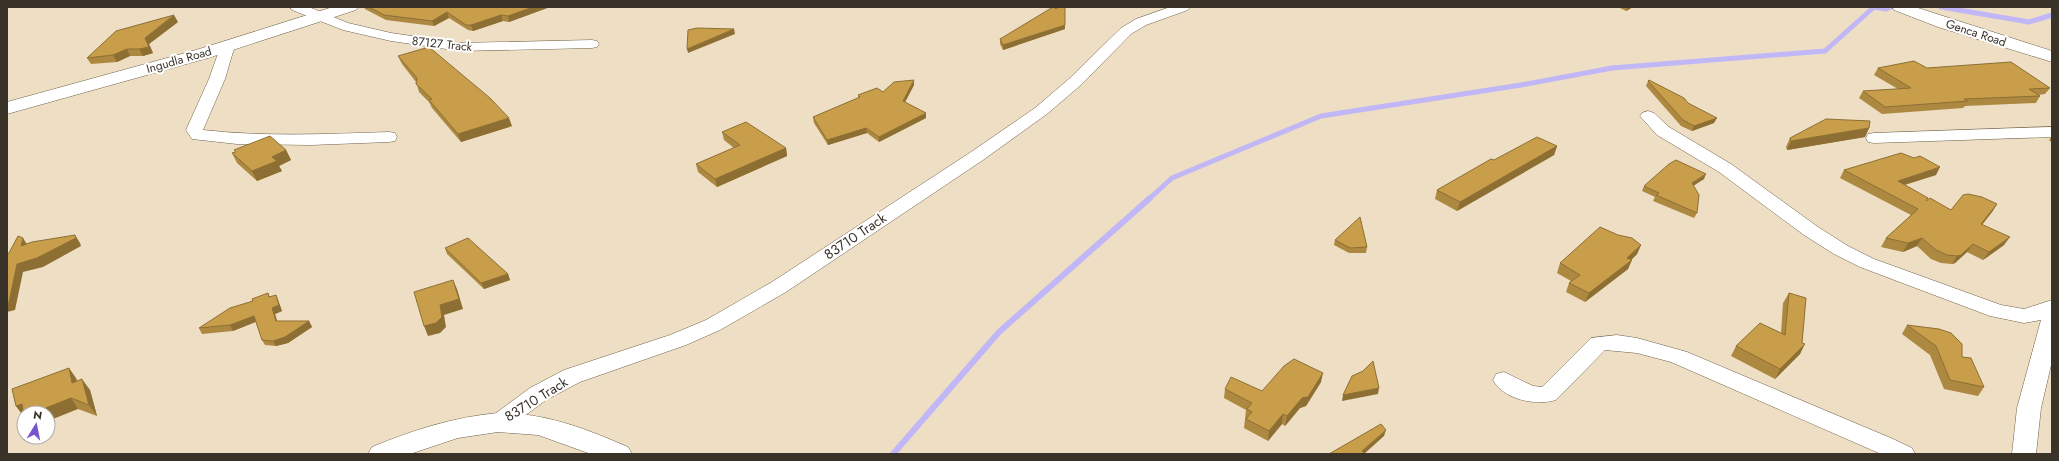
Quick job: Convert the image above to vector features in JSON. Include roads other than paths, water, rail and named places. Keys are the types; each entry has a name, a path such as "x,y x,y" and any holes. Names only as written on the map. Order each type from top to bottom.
{"street":[{"name":"87127 Track","path":"298,7 316,16 343,26 392,37 460,47 592,44"},
{"name":"Ingudla Road","path":"7,108 228,45 316,16 350,7"},
{"name":"83710 Track","path":"500,422 538,394 572,376 678,340 713,325 767,294 977,156 1041,111 1076,81 1126,31 1141,22 1183,7"},
{"name":"Genca Road","path":"1900,7 1944,23 2052,57"},
{"path":"228,45 217,79 194,130 198,135 212,138 311,140 389,137"},
{"path":"1648,116 1663,131 1724,168 1811,231 1840,250 1867,263 1997,311 2024,316 2033,315 2052,307"},
{"path":"1874,138 2052,132"},
{"path":"2024,454 2029,408 2052,318"},
{"path":"1504,380 1529,394 1541,396 1548,394 1558,386 1587,354 1600,343 1626,343 1692,362 1903,454"},
{"path":"382,454 419,439 462,428 500,422 538,425 569,433 618,454"}],"waterway":[{"path":"1149,199 1172,178 1321,116 1521,85 1612,68 1825,51 1874,7 1886,9 1890,7"},
{"path":"1941,7 2029,22 2052,15"},
{"path":"893,454 999,332 1150,198"}]}
